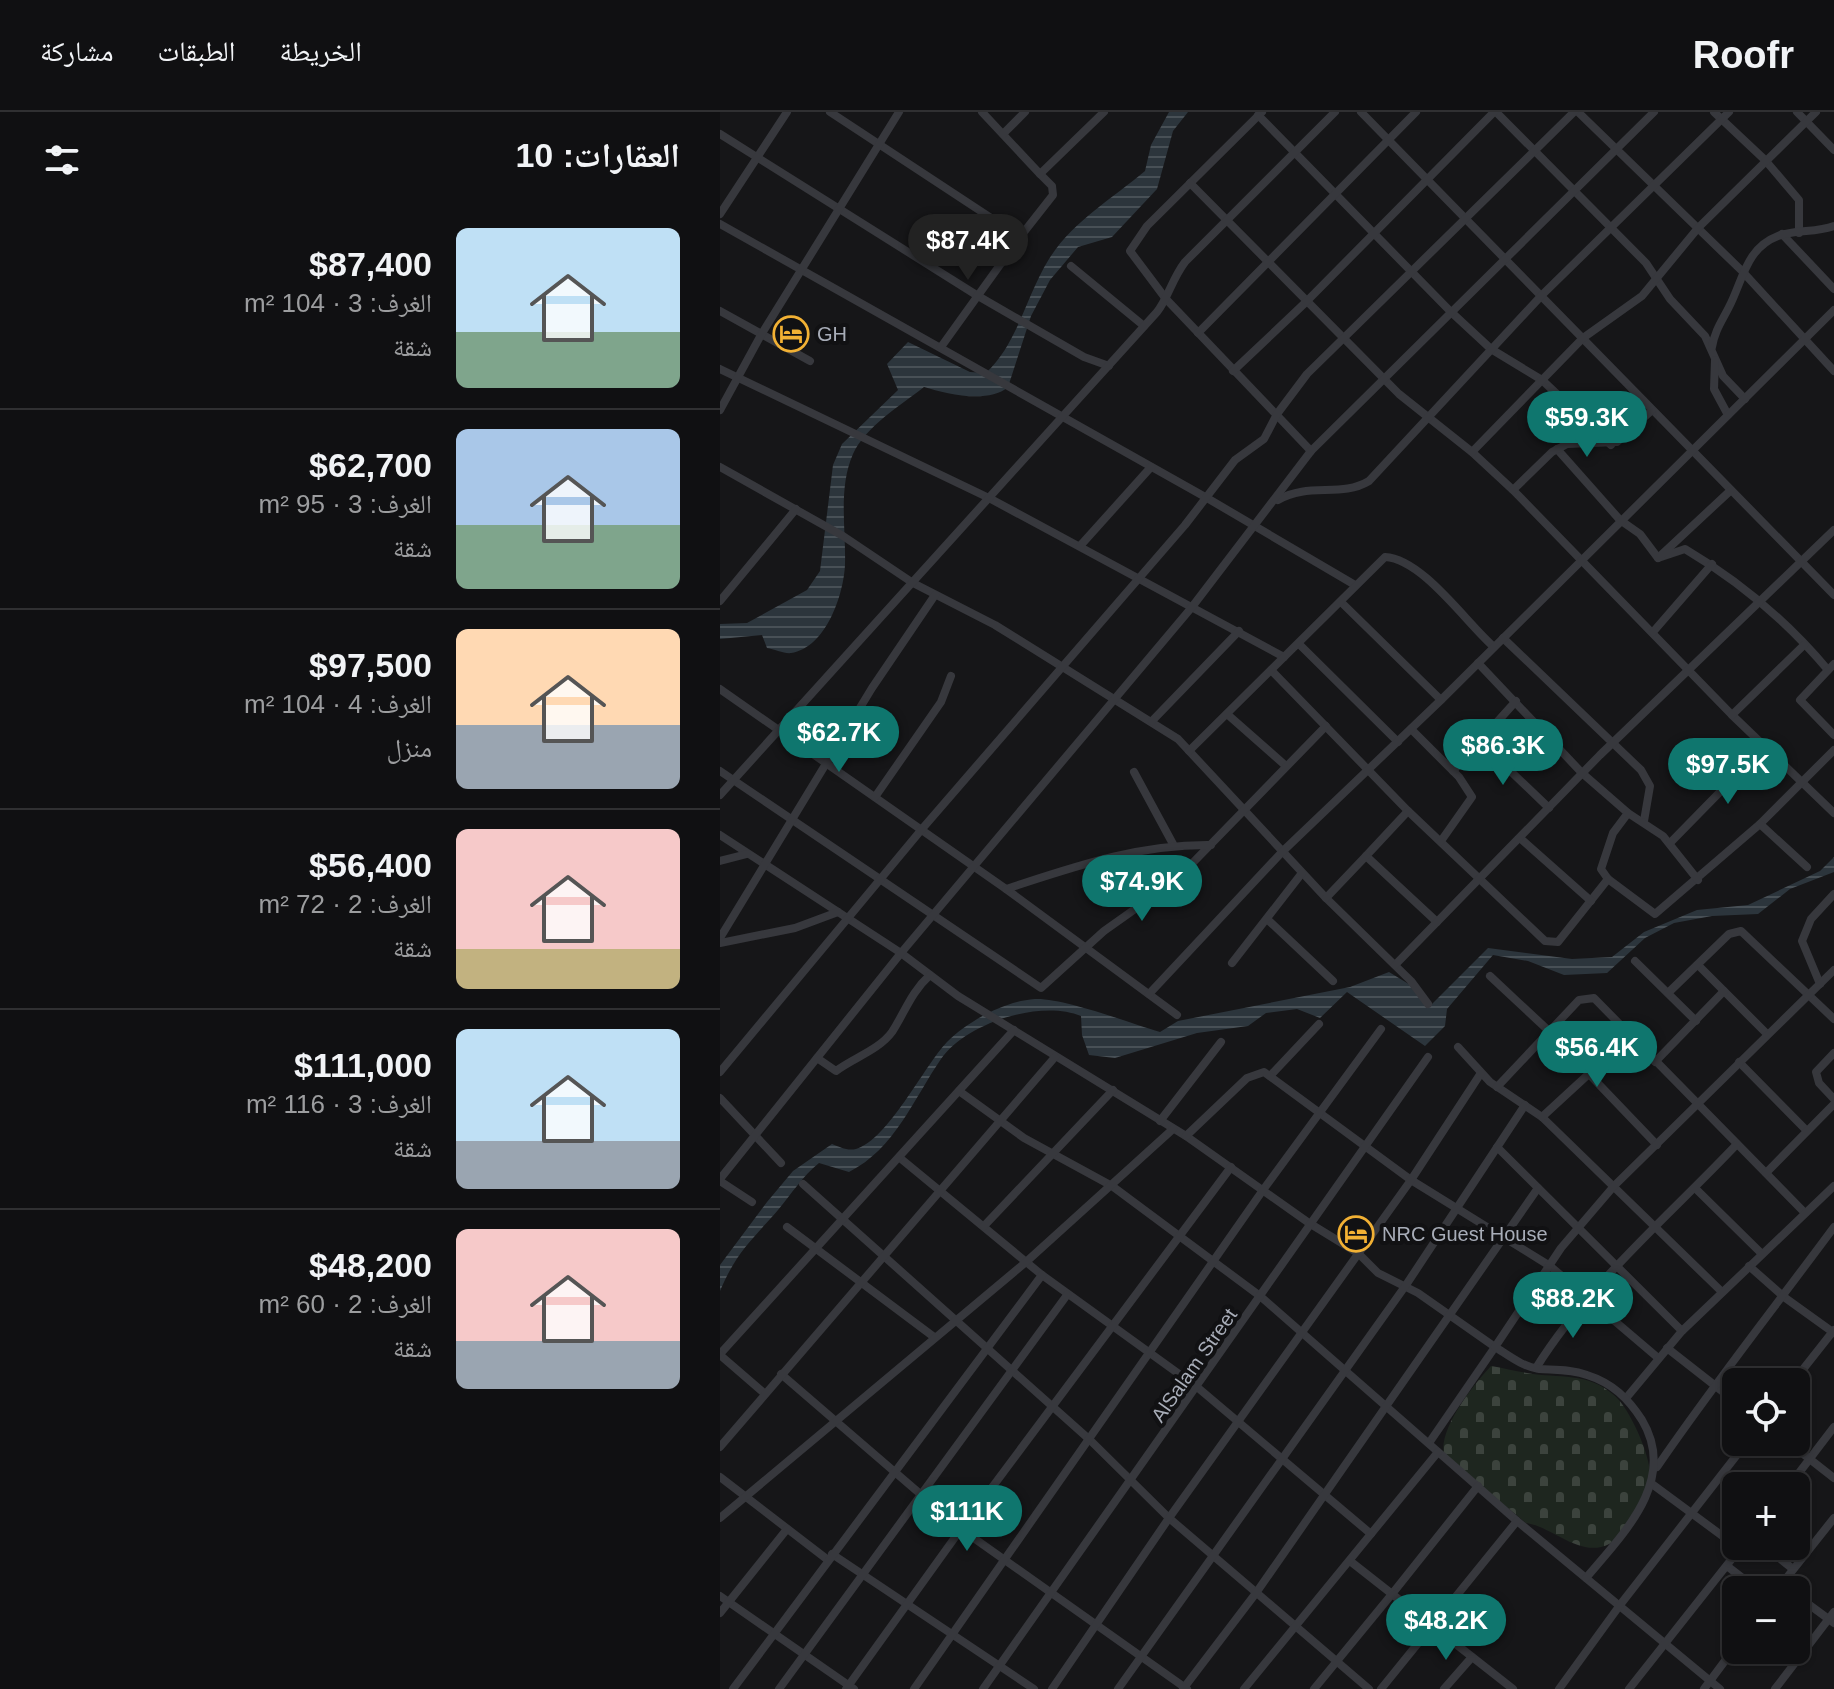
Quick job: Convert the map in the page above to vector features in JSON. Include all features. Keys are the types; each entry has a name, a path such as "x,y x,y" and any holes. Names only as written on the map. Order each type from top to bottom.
{"street":[{"path":"720,214 787,112"},
{"path":"830,112 1020,237"},
{"path":"720,410 761,335 899,112"},
{"path":"941,347 1053,195 1052,186 982,112"},
{"path":"1003,134 1025,112"},
{"path":"1040,174 1104,112"},
{"path":"720,795 1144,326 1166,299 1177,272 1335,112"},
{"path":"1361,112 1834,595"},
{"path":"1198,333 1416,112"},
{"path":"1233,371 1495,112 1657,276 1670,299 1701,331 1712,348 1723,376 1745,399"},
{"path":"720,1072 922,829 1064,668 1207,498 1235,460 1264,439 1277,414 1307,374 1576,112 1742,271 1834,371"},
{"path":"752,1202 720,1180 901,953 1192,607 1311,451 1654,112"},
{"path":"1274,502 1295,491 1342,490 1364,484 1542,295 1654,186 1718,116 1729,112"},
{"path":"1797,112 1834,150"},
{"path":"1472,452 1583,338 1642,296 1698,228 1816,112"},
{"path":"1311,451 1166,299 1132,257 1131,246 1260,114 1294,153 1450,311 1491,349 1542,380 1611,445"},
{"path":"1718,116 1765,160 1799,200 1799,233"},
{"path":"720,134 978,296 1084,357 1109,366"},
{"path":"1190,183 1382,378 1513,490 1732,715 1834,813"},
{"path":"720,224 1207,498 1355,585"},
{"path":"1712,348 1714,332 1728,309 1742,271 1764,244 1782,234 1834,226"},
{"path":"1782,234 1834,289"},
{"path":"1071,266 1144,326"},
{"path":"1149,994 1282,852 1441,700 1834,310"},
{"path":"720,311 810,361"},
{"path":"1715,358 1714,389 1728,415"},
{"path":"720,369 989,498 1284,657"},
{"path":"1513,490 1557,449 1574,442 1611,445 1623,439 1652,410"},
{"path":"1557,449 1620,520 1640,534 1658,558"},
{"path":"720,467 870,552 913,583 995,625 1178,739 1326,898 1395,965 1428,1004"},
{"path":"1080,546 1151,467"},
{"path":"1658,558 1730,491"},
{"path":"720,601 796,509"},
{"path":"1395,965 1582,773 1834,530"},
{"path":"1658,558 1685,549 1712,564 1760,601 1831,667 1800,700 1834,735"},
{"path":"1189,751 1381,559 1396,558 1450,598 1473,629 1494,647"},
{"path":"1653,632 1712,564"},
{"path":"720,940 763,863 935,595"},
{"path":"1341,602 1441,700"},
{"path":"1152,721 1239,631"},
{"path":"1503,638 1649,781 1644,821"},
{"path":"1299,644 1398,742"},
{"path":"1732,715 1804,645"},
{"path":"1478,663 1582,773 1628,813 1644,821 1670,843 1698,880"},
{"path":"1271,670 1408,811 1535,933 1551,944 1558,942 1608,879"},
{"path":"875,797 941,702 951,676"},
{"path":"720,689 922,829 1177,1015"},
{"path":"1453,771 1516,701"},
{"path":"1227,714 1286,766"},
{"path":"720,771 1039,987 1047,986 1085,947 1176,880 1326,726"},
{"path":"1411,729 1453,771 1472,797 1441,841"},
{"path":"1480,742 1549,808"},
{"path":"1670,843 1764,747"},
{"path":"1628,813 1616,827 1601,869 1608,879 1655,914 1760,824 1834,750"},
{"path":"1134,772 1173,844"},
{"path":"1326,898 1408,811"},
{"path":"1760,824 1807,867"},
{"path":"720,835 1055,1057 1186,1136 1309,1223 1358,1253 1378,1273 1406,1285 1495,1347 1536,1368 1584,1374 1604,1381 1627,1397 1653,1440 1656,1469"},
{"path":"1521,839 1591,901"},
{"path":"1006,889 1106,857 1173,844 1211,845"},
{"path":"720,861 747,854"},
{"path":"1366,856 1437,922"},
{"path":"1232,963 1302,873"},
{"path":"1820,984 1802,941 1811,919 1834,894"},
{"path":"720,940 795,928 838,912"},
{"path":"1267,919 1333,981"},
{"path":"1668,993 1729,934 1741,931 1834,1019"},
{"path":"1635,961 1696,1021"},
{"path":"1698,965 1767,1034"},
{"path":"1429,1443 1577,1227 1614,1186 1834,970"},
{"path":"817,1058 836,1071 875,1047 891,1033 911,996 930,975"},
{"path":"1490,976 1550,1032"},
{"path":"1655,1062 1724,991"},
{"path":"1497,1087 1579,1000 1588,997 1599,1002 1697,1106 1804,1212"},
{"path":"1270,1076 1319,1024"},
{"path":"914,1689 1263,1190 1381,1029"},
{"path":"764,1393 720,1355 841,1217 900,1158 1014,1030"},
{"path":"1542,1117 1630,1036"},
{"path":"1160,1121 1221,1042"},
{"path":"1458,1047 1497,1087 1542,1117 1722,1292"},
{"path":"1766,1173 1834,1101 1819,1083 1816,1072 1834,1053"},
{"path":"720,1447 1055,1057"},
{"name":"AlSalam Street","path":"983,1689 1428,1057"},
{"path":"1739,1062 1806,1130"},
{"path":"1186,1136 1247,1078 1260,1072 1270,1076 1411,1180 1550,1266 1657,1357"},
{"path":"1052,1689 1169,1518 1411,1180 1481,1073"},
{"path":"1589,1074 1657,1145"},
{"path":"984,1226 1113,1090"},
{"path":"959,1091 999,1122 1112,1186 1260,1296 1517,1521 1620,1605 1707,1686 1720,1689"},
{"path":"720,1098 781,1163"},
{"path":"1118,1689 1406,1285 1525,1105"},
{"path":"720,1518 1026,1262 1173,1129"},
{"path":"1536,1368 1557,1334 1588,1297 1737,1144"},
{"path":"1497,1147 1682,1331"},
{"path":"900,1158 1067,1295 1197,1387 1371,1534"},
{"path":"720,1596 850,1688 961,1529 1231,1167"},
{"path":"803,1184 1090,1440 1211,1556 1369,1689"},
{"path":"1627,1397 1657,1357 1682,1331 1834,1186"},
{"path":"781,1374 961,1529 1185,1688 1256,1593 1538,1188"},
{"path":"1695,1188 1762,1254"},
{"path":"787,1227 934,1337"},
{"path":"1586,1578 1622,1536 1652,1484 1656,1469 1713,1384 1784,1297 1834,1227"},
{"path":"1749,1266 1784,1297 1833,1331 1804,1368"},
{"path":"733,1689 1042,1275"},
{"path":"779,1689 1067,1295"},
{"path":"1667,1348 1722,1391"},
{"path":"1800,1472 1834,1427"},
{"path":"1244,1689 1438,1452"},
{"path":"1559,1689 1736,1456"},
{"path":"1806,1456 1834,1478"},
{"path":"720,1477 787,1529 862,1574 1034,1689"},
{"path":"1652,1484 1722,1535"},
{"path":"1314,1689 1478,1486"},
{"path":"1789,1576 1834,1518"},
{"path":"1381,1689 1517,1521"},
{"path":"720,1613 787,1529"},
{"path":"1629,1689 1666,1646 1731,1560"},
{"path":"1782,1560 1793,1569"},
{"path":"1350,1561 1510,1688"},
{"path":"1727,1566 1740,1576"},
{"path":"1775,1689 1832,1618 1810,1604"},
{"path":"1444,1689 1472,1657"},
{"path":"1707,1686 1723,1664"}],"green space":[{"path":"1491,1366 1583,1379 1604,1388 1621,1403 1644,1448 1650,1480 1638,1508 1610,1544 1591,1548 1582,1546 1526,1523 1444,1455 1446,1433 1452,1420 1467,1395"}],"shaded area":[{"path":"1169,112 1188,112 1173,131 1157,189 1112,237 1078,247 1050,280 1031,316 1008,387 1000,392 979,396 955,395 924,387 885,417 859,444 848,467 846,481 844,576 837,604 823,631 803,649 791,653 767,648 762,635 720,639 720,624 747,623 807,590 820,571 833,465 842,444 898,390 887,364 908,342 970,372 986,373 1014,334 1041,273 1059,245 1081,222 1145,171 1151,145"},
{"path":"1834,857 1834,872 1790,889 1758,914 1712,916 1674,923 1645,938 1607,973 1564,975 1528,961 1493,955 1447,1009 1445,1026 1425,1046 1347,992 1320,1018 1297,1009 1266,1013 1248,1026 1197,1033 1115,1058 1089,1055 1082,1035 1081,1016 1065,1011 1026,1013 986,1025 953,1046 941,1059 902,1122 865,1162 849,1172 819,1163 807,1174 745,1247 720,1291 720,1265 793,1171 832,1144 856,1149 868,1143 893,1118 947,1042 976,1020 1000,1008 1035,999 1048,1000 1160,1032 1178,1021 1350,987 1389,972 1412,986 1429,1007 1488,948 1572,959 1612,957 1644,932 1697,910 1748,905 1820,871"}],"place":[{"name":"GH","path":"791,334"},
{"name":"NRC Guest House","path":"1356,1234"}]}
